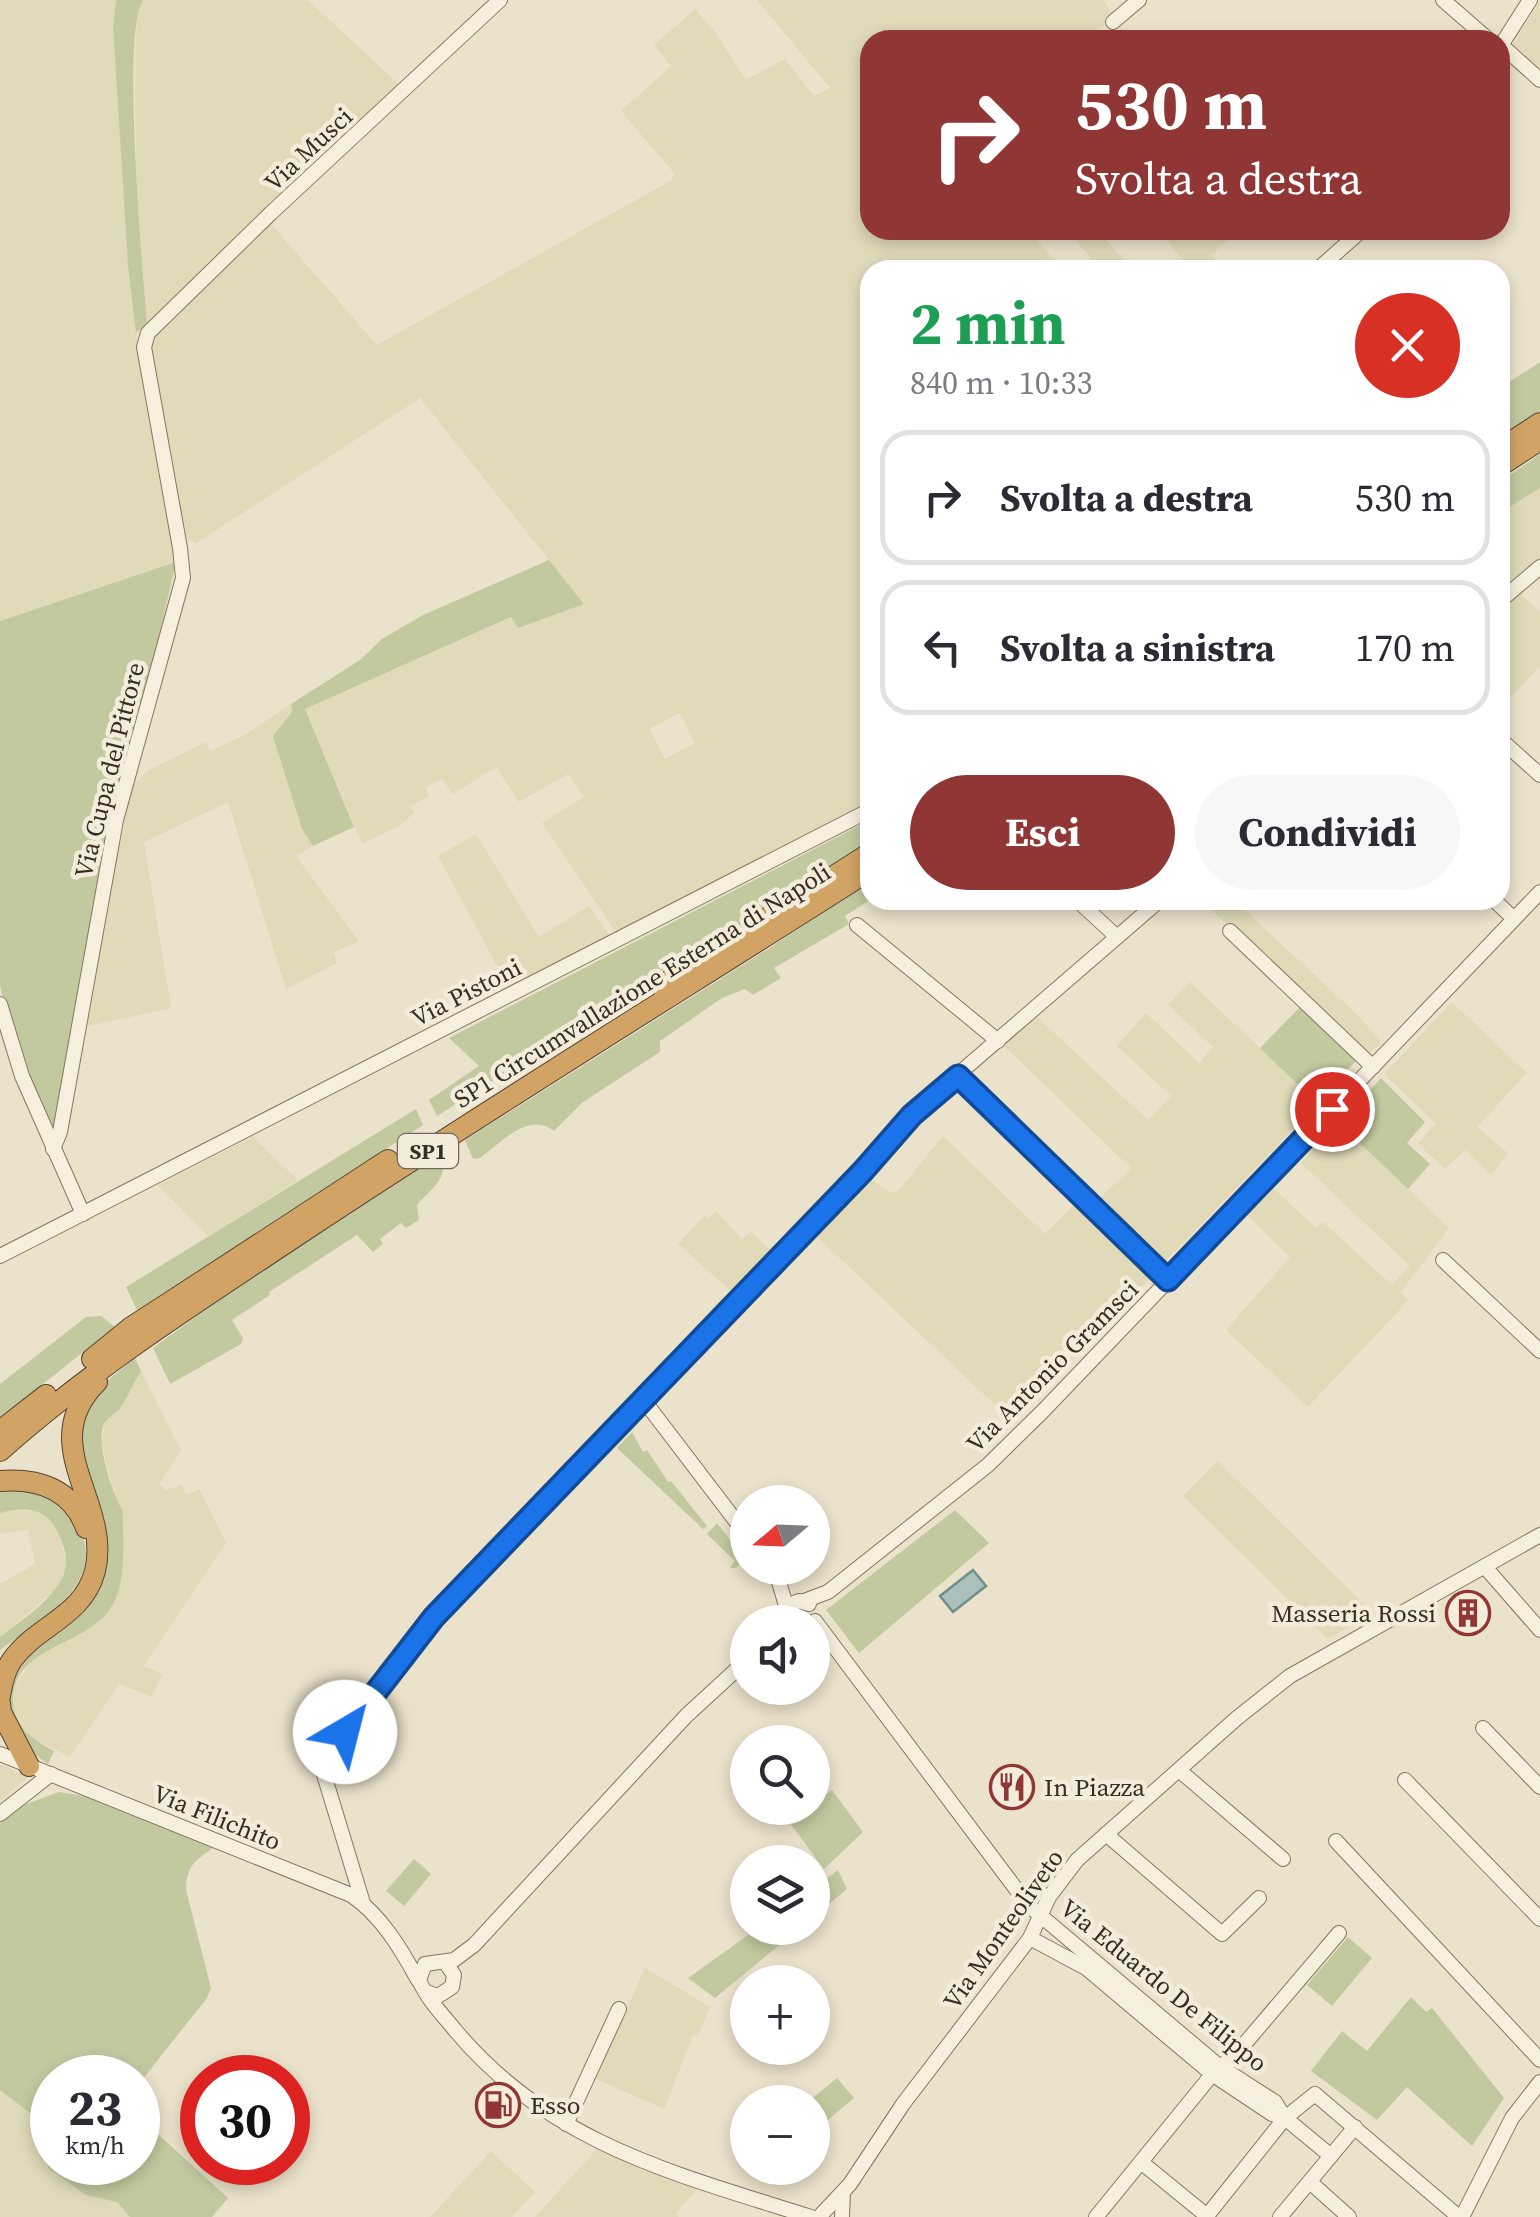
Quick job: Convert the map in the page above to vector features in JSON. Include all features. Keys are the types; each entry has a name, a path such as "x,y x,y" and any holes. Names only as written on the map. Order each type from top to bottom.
{"highway":[{"path":"1510,442 1540,423"},
{"path":"1510,460 1540,440"},
{"name":"SP1 Circumvallazione Esterna di Napoli","path":"0,1432 130,1328 260,1241 860,859"},
{"name":"SP1 Circumvallazione Esterna di Napoli","path":"0,1452 120,1354 346,1203 860,876"},
{"path":"29,1766 0,1713 0,1700 12,1660 74,1609 87,1592 94,1572 98,1551 95,1530 75,1462 70,1426 83,1395 120,1354"},
{"path":"0,1481 24,1479 51,1486 69,1499 82,1518 89,1551 81,1585 70,1600 0,1657"}],"street":[{"name":"Via Musci","path":"148,333 500,0"},
{"path":"1112,22 1139,0"},
{"path":"1443,0 1478,30"},
{"path":"1510,31 1530,0"},
{"path":"1510,54 1540,80"},
{"path":"1328,260 1351,240"},
{"name":"Via Cupa del Pittore","path":"53,1149 60,1132 116,820 183,578 144,347 148,333"},
{"path":"1510,592 1540,567"},
{"path":"1510,748 1540,776"},
{"name":"Via Pistoni","path":"0,1256 860,815"},
{"name":"Via Antonio Gramsci","path":"803,1605 828,1592 988,1465 1086,1368 1540,892"},
{"path":"1087,910 1116,938"},
{"path":"364,1904 322,1768 434,1617 863,1171 912,1115 1148,910"},
{"path":"1505,910 1514,919"},
{"path":"857,925 998,1041"},
{"path":"1230,931 1373,1066"},
{"path":"0,1004 22,1076 83,1214"},
{"path":"958,1076 1168,1280"},
{"path":"1443,1260 1540,1351"},
{"path":"642,1398 730,1513"},
{"name":"Via Monteoliveto","path":"819,2217 843,2192 903,2104 1030,1938 1064,1873 1237,1718 1290,1676 1540,1535"},
{"path":"1484,1567 1540,1630"},
{"name":"Via Antonio Gramsci","path":"823,1605 828,1592"},
{"name":"Via Eduardo De Filippo","path":"830,1645 1020,1896 1216,2070"},
{"path":"474,1945 450,1986 438,1996 422,1986 421,1968 461,1956 474,1945 673,1729 730,1675"},
{"path":"1483,1728 1540,1786"},
{"name":"Via Filichito","path":"0,1754 351,1896 364,1904 400,1947 451,2025 510,2087 566,2124 644,2164 811,2217"},
{"path":"1180,1770 1283,1860"},
{"path":"0,1814 51,1774"},
{"path":"1404,1780 1540,1919"},
{"path":"1106,1834 1222,1934 1259,1898"},
{"path":"1336,1841 1540,2060"},
{"path":"1096,2217 1216,2070 1230,2061 1339,1934"},
{"name":"Via Eduardo De Filippo","path":"1030,1938 1086,1968 1331,2156"},
{"name":"Via Filichito","path":"400,1947 438,1961"},
{"path":"438,1961 452,1969 451,2025"},
{"path":"566,2124 619,2009"},
{"path":"1141,2162 1206,2217 1284,2118 1316,2094 1460,2217 1512,2118 1540,2082"},
{"path":"1280,2217 1356,2127"},
{"path":"1310,2182 1349,2217"},
{"path":"842,2217 843,2192"}],"shaded area":[{"path":"0,0 116,0 113,26 136,333 176,562 0,621"},
{"path":"143,0 308,0 402,87 147,323 137,197 135,98 136,32 139,4"},
{"path":"757,0 1103,0 1115,16 1097,30 860,30 860,240 1037,240 1054,260 860,260 860,808 618,935 542,823 584,797 568,774 519,802 496,767 453,794 442,779 426,788 429,796 411,806 414,813 401,825 362,844 305,709 512,617 584,604 420,398 195,544 185,536 150,359 153,339 271,224 377,345 672,180 674,173 621,111 671,66 654,45 695,9 746,80 785,59 814,96 830,88","holes":["680,713 695,743 665,759 649,729"]},
{"path":"1540,0 1540,70 1513,45"},
{"path":"1076,240 1106,240 1124,260 1092,260"},
{"path":"1166,240 1228,240 1211,255 1215,260 1183,260"},
{"path":"1540,488 1540,559 1510,584 1510,507"},
{"path":"1518,591 1540,612 1540,666 1510,698 1510,598"},
{"path":"291,704 298,815 313,846 296,856 359,941 334,952 337,963 286,989 228,802 144,842 171,1008 84,1027 131,789 147,771 206,742 210,751 245,735"},
{"path":"476,834 539,937 589,906 608,933 608,940 510,990 438,856"},
{"path":"1212,910 1245,910 1347,1005 1381,1040 1367,1056"},
{"path":"1190,982 1318,1103 1160,1267 1094,1204 1131,1168 1002,1044 1035,1015 1148,1120 1171,1096 1117,1046 1146,1013 1199,1063 1213,1047 1168,1005"},
{"path":"1452,1002 1527,1073 1477,1127 1508,1153 1491,1175 1465,1150 1445,1169 1418,1144 1435,1123 1384,1074"},
{"path":"1338,1122 1449,1228 1401,1292 1408,1301 1308,1407 1226,1330 1290,1257 1247,1215 1274,1189 1316,1228 1323,1222 1392,1285 1410,1266 1301,1163"},
{"path":"943,1136 1045,1234 1079,1200 1155,1273 1013,1422 812,1232 866,1176 891,1193 898,1191"},
{"path":"253,1137 298,1180 208,1236 158,1185"},
{"path":"716,1211 742,1239 751,1231 773,1253 733,1293 678,1244 705,1215 709,1218"},
{"path":"141,1371 181,1451 159,1484 166,1490 181,1485 187,1495 199,1489 226,1543 144,1666 162,1674 152,1697 119,1684 70,1757 32,1738 19,1725 13,1689 34,1658 95,1623 117,1595 123,1511 116,1502 102,1444 104,1424 125,1401"},
{"path":"1218,1460 1373,1613 1328,1639 1183,1496"},
{"path":"36,1511 50,1518 59,1532 67,1565 52,1593 0,1637 0,1584 35,1564 28,1530 0,1534 0,1513"},
{"path":"0,1764 28,1777 0,1801"},
{"path":"645,1968 710,2007 698,2036 693,2035 664,2109 596,2079"},
{"path":"0,2090 30,2113 30,2185 82,2185 117,2202 130,2217 0,2217"},
{"path":"597,2149 699,2187 677,2212 678,2217 535,2217"},
{"path":"491,2151 535,2192 512,2217 430,2217"}],"green space":[{"path":"116,0 143,0 137,21 134,103 147,323 136,333 113,26"},
{"path":"1540,362 1540,411 1510,430 1510,382"},
{"path":"1540,454 1540,488 1510,507 1510,475"},
{"path":"549,560 584,604 518,628 511,617 305,709 354,827 313,846 302,829 273,736 292,712 291,704 360,660 382,639 423,615"},
{"path":"176,562 117,788 57,1126 51,1131 6,1012 0,985 0,621"},
{"path":"860,825 860,847 437,1116 429,1100 479,1066 449,1038"},
{"path":"860,887 860,906 845,916 849,924 774,968 781,978 753,995 745,989 722,998 660,1041 660,1052 583,1102 554,1131 544,1126 525,1127 473,1159 465,1140"},
{"path":"1302,1005 1358,1059 1316,1102 1260,1048"},
{"path":"1381,1078 1425,1122 1407,1143 1430,1164 1408,1189 1340,1124"},
{"path":"416,1109 423,1125 137,1310 126,1287"},
{"path":"441,1155 441,1177 417,1205 419,1220 406,1228 401,1223 380,1239 383,1244 373,1252 357,1235 269,1292 232,1320 243,1338 241,1344 170,1384 153,1348 246,1280"},
{"path":"101,1316 115,1327 0,1418 0,1384 86,1317"},
{"path":"135,1358 141,1371 102,1432 106,1469 123,1511 123,1562 116,1599 99,1621 37,1657 16,1682 16,1718 32,1737 54,1751 48,1764 20,1739 5,1686 28,1651 96,1585 78,1430 96,1390"},
{"path":"632,1432 643,1452 647,1450 668,1482 707,1526 703,1529 617,1448"},
{"path":"16,1485 57,1497 81,1532 86,1556 82,1573 61,1604 0,1650 0,1637 52,1593 66,1563 60,1536 48,1519 33,1511 0,1513 0,1487"},
{"path":"955,1510 989,1543 859,1653 830,1615 830,1607"},
{"path":"717,1523 730,1540 730,1556 707,1534"},
{"path":"59,1792 83,1796 214,1847 193,1865 186,1890 211,1988 207,1998 160,2057 30,2055 30,2113 0,2090 0,1823 21,1806"},
{"path":"830,1792 863,1832 830,1863 830,1845 806,1845 791,1825 830,1825"},
{"path":"414,1859 431,1874 404,1906 386,1891"},
{"path":"838,1870 847,1889 830,1903 830,1876"},
{"path":"1348,1937 1372,1958 1332,2006 1307,1985"},
{"path":"734,1945 779,1945 755,1965 730,1965 730,1986 715,1998 688,1978"},
{"path":"1411,1997 1426,2012 1432,2008 1504,2098 1472,2146 1407,2087 1377,2120 1311,2071 1342,2031 1367,2051"},
{"path":"837,2078 854,2098 830,2118 830,2085"},
{"path":"160,2136 180,2154 180,2185 214,2185 228,2198 212,2217 130,2217 117,2202 86,2195 72,2185 160,2185"}],"water":[{"path":"973,1570 986,1586 953,1612 940,1596"}],"place":[{"name":"Masseria Rossi","path":"1468,1613"},
{"name":"In Piazza","path":"1012,1787"},
{"name":"Esso","path":"498,2105"}],"route":[{"path":"345,1732 434,1617 863,1171 912,1115 958,1076 1168,1280 1332,1109"}]}
